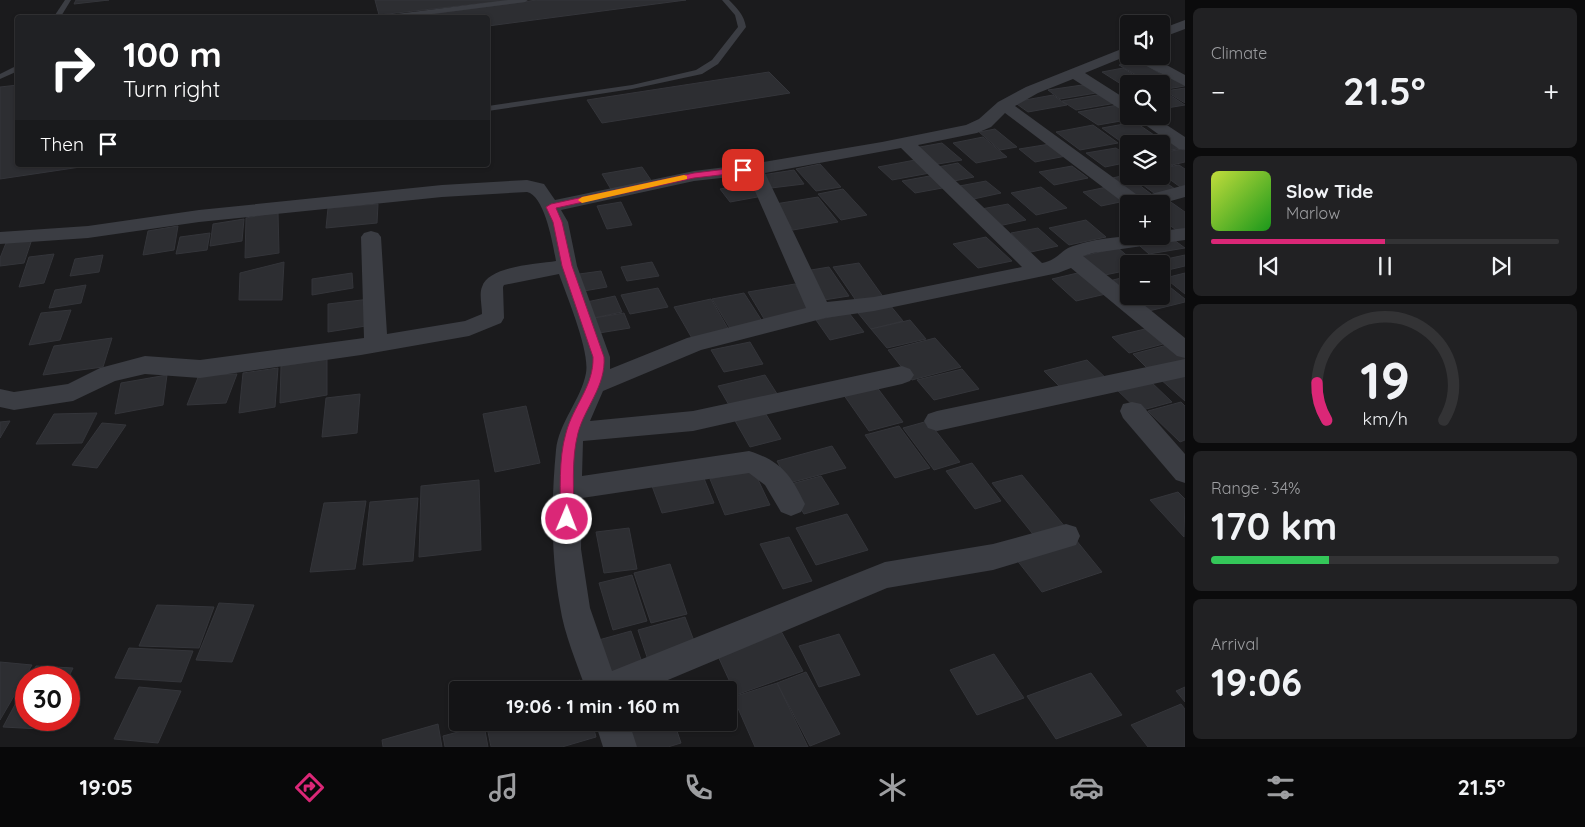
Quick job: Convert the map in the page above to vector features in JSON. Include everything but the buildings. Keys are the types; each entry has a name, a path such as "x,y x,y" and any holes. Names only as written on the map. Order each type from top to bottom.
{"street":[{"path":"1170,30 1185,24"},
{"path":"551,207 694,176 760,168 971,130 985,123 1004,105 1032,90 1120,56"},
{"path":"1155,65 1185,81"},
{"path":"1074,73 1120,102"},
{"path":"1004,105 1125,195"},
{"path":"1155,125 1185,145"},
{"path":"906,143 1038,270"},
{"path":"760,168 755,171 817,305 818,311"},
{"path":"0,238 88,232 200,216 442,191 518,186 536,188 551,207 558,222 567,266 598,357 598,372 594,385 572,432 569,450 567,549 574,608 601,681"},
{"path":"1170,195 1185,191"},
{"path":"594,385 695,344 815,314 818,311 866,306 1038,270 1063,264 1076,252 1090,247 1177,233"},
{"path":"371,237 376,344"},
{"path":"1071,257 1185,350"},
{"path":"0,398 14,401 74,392 108,374 146,365 200,369 376,344 470,328 493,318 492,287 497,280 504,277 567,266"},
{"path":"937,421 1185,368"},
{"path":"572,432 693,421 902,375"},
{"path":"1132,411 1185,472"},
{"path":"568,488 749,462 759,464 773,474 791,504"},
{"path":"626,681 885,575 998,555 1066,536"},
{"path":"615,731 620,747"}],"lane":[{"path":"58,15 68,0"},
{"path":"404,15 525,0"},
{"path":"490,109 632,87 699,72 715,62 742,27 738,12 725,0"},
{"path":"0,77 15,69"}],"slow traffic":[{"path":"582,200 684,178"}],"route":[{"path":"567,519 569,450 572,432 594,385 599,364 567,266 558,222 551,207 694,176 743,170"}]}
